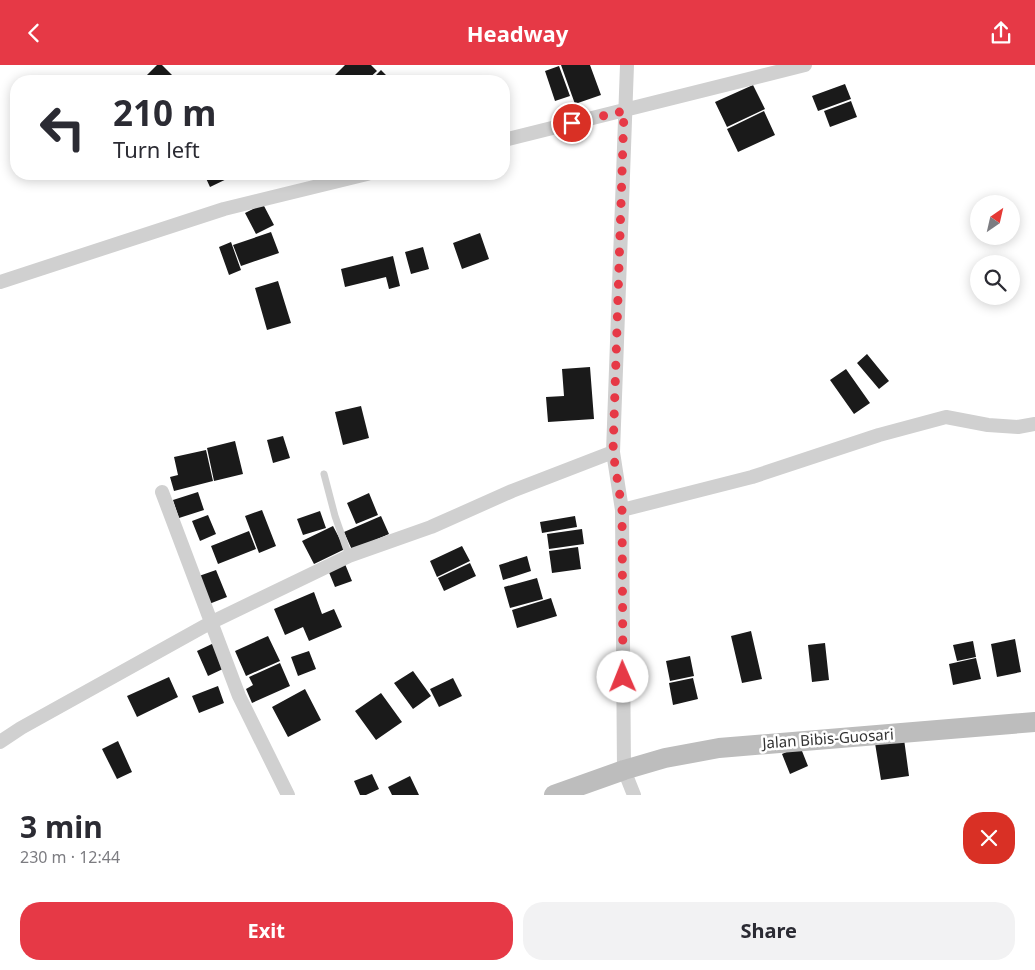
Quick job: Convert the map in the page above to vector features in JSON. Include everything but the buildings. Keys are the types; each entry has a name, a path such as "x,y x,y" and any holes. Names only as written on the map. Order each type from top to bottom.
{"street":[{"path":"627,65 613,452 622,509 624,770 634,795"},
{"path":"510,139 805,65"},
{"path":"0,282 224,209 342,180"},
{"path":"622,509 752,477 880,435 946,417 988,425 1018,427 1035,424"},
{"path":"0,742 21,728 210,623 349,556 431,527 512,491 613,452"},
{"path":"162,492 239,696 288,795"},
{"name":"Jalan Bibis-Guosari","path":"554,795 624,770 665,758 719,748 1035,722"}],"lane":[{"path":"324,474 335,516 349,556"}],"route":[{"path":"572,123 624,111 613,452 622,509 623,677"}]}
